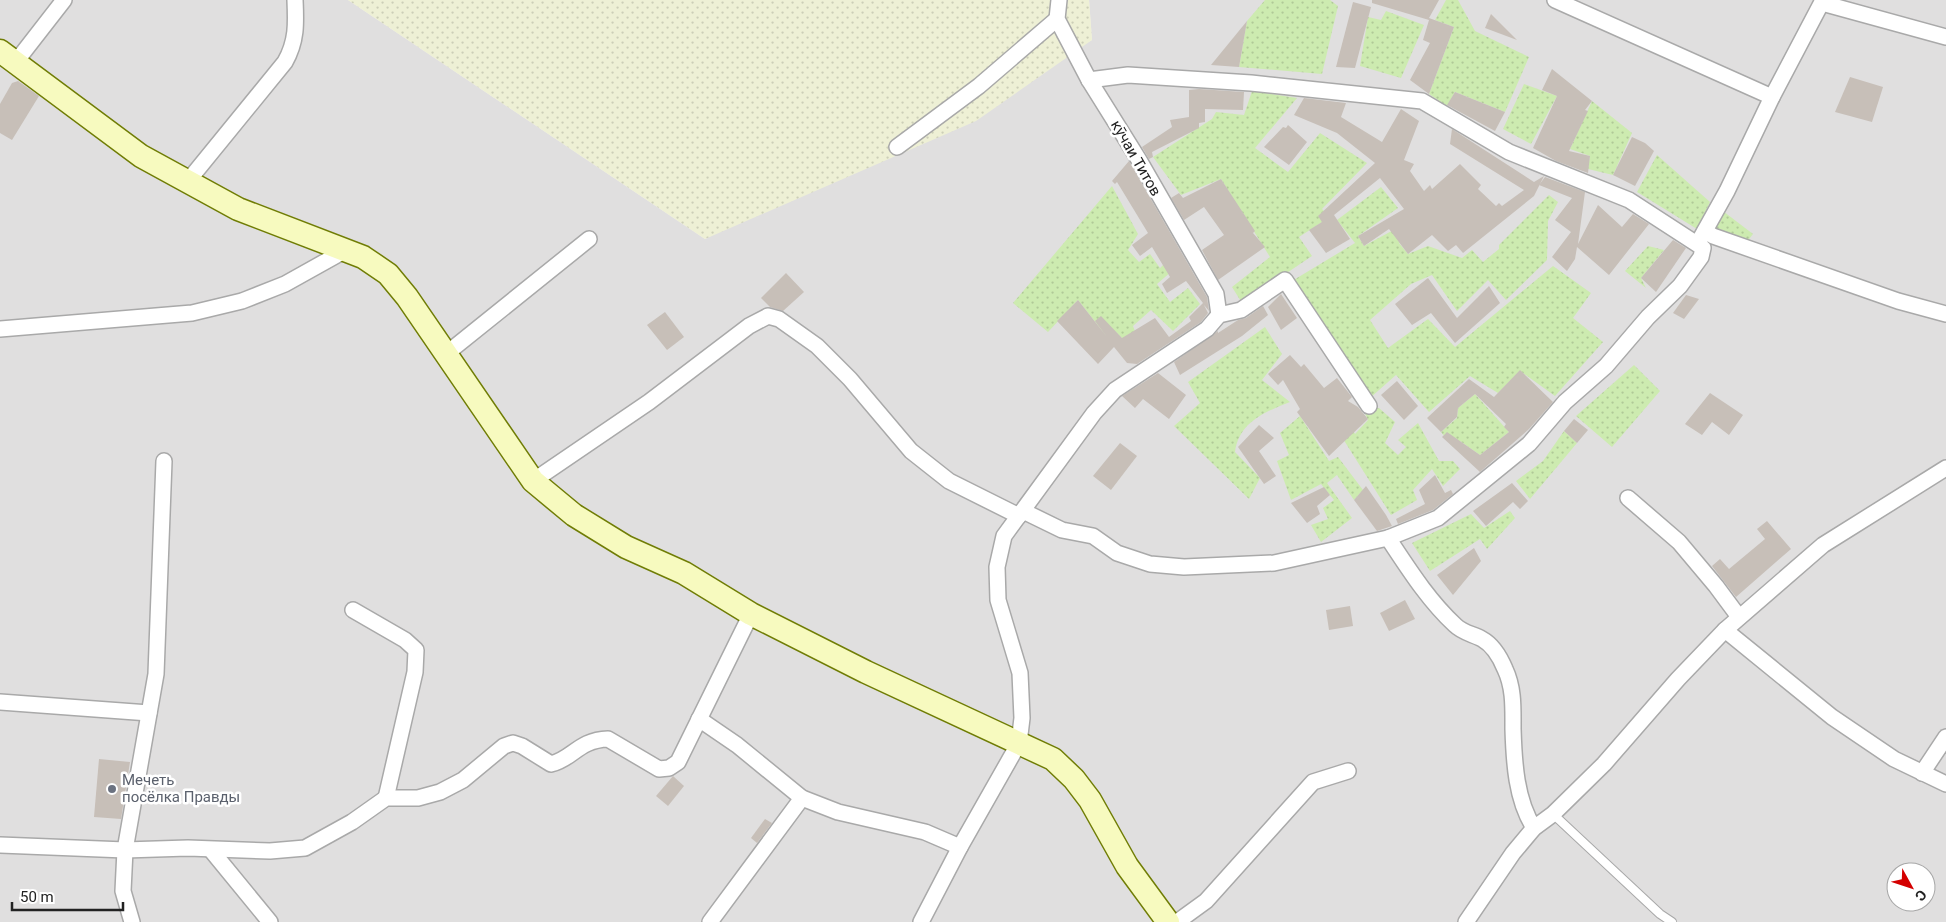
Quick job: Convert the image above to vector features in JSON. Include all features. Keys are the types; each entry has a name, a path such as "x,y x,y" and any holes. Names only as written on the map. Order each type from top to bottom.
{"street":[{"path":"64,0 8,57 141,156 238,209 346,250 362,257 388,274 446,354 533,481 574,515 626,547 684,573 751,614 875,676 1053,759 1074,779 1090,800 1126,866 1168,922"},
{"path":"188,181 285,62 293,48 296,30 295,0"},
{"path":"897,147 979,86 1057,18 1059,0"},
{"path":"1555,0 1585,6 1772,96"},
{"path":"533,481 649,402 749,326 768,316 779,319 817,346 850,378 911,451 949,481 1021,514 1062,530 1093,536 1117,553 1150,564 1184,567 1274,563 1388,538 1438,518 1529,444 1565,402 1606,366 1648,317 1680,286 1701,257 1703,248 1702,237 1772,96 1822,2 1946,37"},
{"name":"кӯчаи Титов","path":"1057,18 1089,80 1139,160 1216,294 1219,315"},
{"path":"1089,80 1128,75 1251,83 1422,101 1509,152 1630,200 1702,237 1713,236 1898,301 1946,314"},
{"path":"446,354 589,239"},
{"path":"0,329 192,313 242,301 285,284 346,250"},
{"path":"921,922 960,847 1019,743 1022,718 1020,672 998,600 997,567 1004,536 1094,413 1115,390 1207,329 1219,315 1241,310 1285,280 1369,406"},
{"path":"132,922 124,891 125,850 156,674 164,461"},
{"path":"1466,922 1513,852 1534,828 1553,814 1604,764 1678,679 1725,630 1823,545 1946,468"},
{"path":"1628,498 1679,542 1739,617"},
{"path":"1388,538 1416,580 1456,626 1468,634 1482,639 1496,651 1506,670 1513,694 1514,758 1520,792 1528,819 1534,828"},
{"path":"353,610 406,640 416,650 415,672 386,798"},
{"path":"0,845 125,850 270,851 305,848 352,822 386,798 418,798 440,792 463,780 504,746 513,744 522,746 551,764 558,763 583,744 608,739 659,769 670,768 678,762 751,614"},
{"path":"1725,630 1832,717 1894,760 1946,784"},
{"path":"0,702 149,713"},
{"path":"699,719 738,745 802,798 838,812 925,832 960,847"},
{"path":"1922,773 1946,738"},
{"path":"1177,922 1206,902 1314,782 1348,771"},
{"path":"710,922 802,798"},
{"path":"211,850 270,922"}],"lane":[{"path":"1553,814 1660,914 1672,922"}],"shaded area":[{"path":"0,0 348,0 705,239 1092,40 1089,0 1946,0 1946,922 0,922"}],"green space":[{"path":"348,0 1089,0 1092,40 976,121 705,239"},
{"path":"1265,0 1330,0 1338,6 1322,74 1239,67 1247,21"},
{"path":"1446,0 1458,0 1475,31 1529,57 1505,112 1455,92 1447,106 1429,94 1454,27 1435,20"},
{"path":"1386,11 1424,25 1401,78 1360,66 1368,17 1381,20"},
{"path":"1524,84 1557,96 1531,144 1503,129"},
{"path":"1252,91 1297,98 1255,148 1288,172 1320,133 1367,163 1322,209 1330,217 1299,237 1312,256 1242,303 1232,287 1270,257 1221,179 1181,195 1153,157 1212,119 1216,112 1244,115"},
{"path":"1592,101 1632,133 1613,175 1588,169 1590,156 1570,149"},
{"path":"1657,155 1710,202 1697,229 1637,192"},
{"path":"1112,186 1138,234 1128,250 1139,262 1150,254 1160,268 1167,261 1172,271 1157,284 1170,302 1188,288 1200,304 1173,331 1151,310 1133,326 1138,339 1130,346 1115,331 1107,337 1078,300 1048,332 1013,303"},
{"path":"1381,187 1398,208 1358,236 1364,246 1410,221 1419,230 1399,243 1408,254 1428,246 1462,258 1472,250 1483,262 1499,249 1499,245 1549,195 1558,202 1548,221 1547,260 1506,300 1488,280 1457,311 1432,275 1411,284 1370,320 1388,348 1428,319 1455,347 1553,266 1591,293 1573,318 1603,342 1555,396 1520,371 1498,393 1470,376 1429,412 1396,375 1370,398 1292,281 1355,243 1337,220"},
{"path":"1715,205 1753,234 1746,243 1699,236"},
{"path":"1648,246 1664,250 1641,278 1646,288 1625,271"},
{"path":"1265,327 1282,354 1262,380 1290,402 1263,414 1255,420 1242,433 1237,442 1235,452 1260,478 1249,499 1174,426 1200,403 1188,382"},
{"path":"1634,365 1660,391 1612,447 1576,416"},
{"path":"1475,394 1509,432 1480,455 1460,441 1453,447 1441,432 1457,418 1458,408"},
{"path":"1316,403 1348,420 1355,434 1368,420 1363,409 1379,408 1395,422 1385,443 1398,455 1406,447 1398,440 1418,423 1439,461 1453,461 1460,469 1443,486 1432,469 1413,490 1417,500 1391,515 1345,442"},
{"path":"1300,416 1329,461 1338,457 1363,490 1354,500 1337,475 1327,483 1352,518 1321,542 1311,525 1328,519 1323,508 1334,500 1321,484 1291,500 1277,461 1289,455 1280,433"},
{"path":"1564,431 1577,443 1530,499 1516,481 1543,461"},
{"path":"1510,511 1515,518 1487,549 1480,539 1430,571 1412,543 1471,514 1484,528"}],"building":[{"path":"1372,0 1439,0 1429,18 1454,27 1429,94 1410,80 1430,43 1423,40 1429,20 1372,3"},
{"path":"1353,2 1371,7 1355,68 1336,67"},
{"path":"1491,14 1517,40 1485,28"},
{"path":"1247,21 1239,67 1211,65"},
{"path":"1552,69 1592,101 1585,110 1588,111 1569,151 1590,156 1588,173 1556,161 1533,148 1557,96 1542,90"},
{"path":"1850,77 1883,87 1872,122 1835,112"},
{"path":"18,81 39,96 12,140 0,133 0,104 12,83"},
{"path":"1189,90 1244,92 1243,110 1205,109 1205,122 1199,123 1199,128 1152,152 1153,157 1149,159 1142,147 1172,127 1170,120 1189,117"},
{"path":"1455,92 1505,112 1495,131 1447,105"},
{"path":"1304,98 1346,103 1341,117 1382,142 1401,109 1419,121 1404,160 1414,164 1410,171 1424,191 1430,185 1432,189 1460,164 1481,185 1478,189 1496,206 1499,203 1502,206 1524,190 1450,144 1452,129 1534,182 1544,176 1534,196 1463,253 1456,245 1448,251 1432,235 1408,254 1389,229 1364,246 1358,236 1404,209 1380,178 1334,215 1350,239 1326,253 1309,230 1322,222 1318,216 1375,163 1337,133 1294,115"},
{"path":"1288,125 1307,142 1289,165 1264,147 1283,127 1286,128"},
{"path":"1632,137 1645,143 1654,151 1635,186 1613,175"},
{"path":"1129,161 1207,297 1209,311 1204,305 1208,313 1201,322 1137,364 1127,363 1114,347 1098,364 1057,321 1078,300 1107,337 1095,321 1101,316 1122,338 1155,318 1169,337 1191,321 1189,317 1203,303 1186,281 1167,293 1162,284 1170,277 1152,247 1140,256 1132,245 1148,233 1117,182 1115,184 1112,181"},
{"path":"1545,177 1585,192 1578,244 1598,205 1622,227 1633,214 1649,224 1609,275 1577,247 1575,259 1567,271 1552,257 1571,232 1555,220 1572,198 1539,185"},
{"path":"1221,179 1255,231 1253,233 1265,247 1218,280 1202,250 1224,235 1204,207 1184,220 1171,198 1179,193 1183,198"},
{"path":"1673,240 1686,248 1656,292 1641,278"},
{"path":"786,273 804,292 783,311 770,307 761,298"},
{"path":"1428,278 1457,318 1489,286 1500,303 1455,343 1431,313 1412,325 1395,304"},
{"path":"1281,294 1297,318 1281,330 1268,307"},
{"path":"1686,295 1699,299 1684,319 1673,313"},
{"path":"1263,306 1268,315 1242,336 1180,375 1174,362 1218,331 1218,333 1238,320 1246,318"},
{"path":"665,312 684,337 667,350 647,325"},
{"path":"1290,355 1301,367 1304,364 1324,388 1337,378 1352,397 1348,401 1358,407 1368,419 1329,456 1297,412 1300,409 1283,380 1278,385 1268,374"},
{"path":"1520,370 1553,402 1529,429 1480,472 1442,437 1447,432 1480,455 1509,432 1504,427 1506,424 1475,394 1458,408 1457,417 1441,432 1427,418 1469,379 1494,397"},
{"path":"1158,373 1186,395 1169,419 1143,399 1135,408 1122,396"},
{"path":"1397,381 1418,406 1404,420 1381,395"},
{"path":"1710,393 1743,415 1729,435 1712,422 1702,435 1685,424"},
{"path":"1574,419 1588,430 1577,443 1564,431"},
{"path":"1259,425 1274,438 1259,451 1276,476 1264,484 1238,447"},
{"path":"1120,443 1137,456 1111,490 1093,476"},
{"path":"1435,475 1445,493 1451,490 1453,494 1433,510 1398,524 1396,519 1425,504 1419,490"},
{"path":"1512,483 1528,501 1520,509 1513,502 1486,526 1473,511"},
{"path":"1366,486 1392,526 1377,531 1354,500"},
{"path":"1324,487 1330,495 1317,506 1320,514 1307,523 1291,503"},
{"path":"1767,521 1791,549 1736,597 1712,566 1720,559 1729,569 1765,539 1757,529"},
{"path":"1474,548 1481,561 1453,595 1437,575"},
{"path":"1405,600 1415,619 1389,631 1380,613"},
{"path":"1350,606 1353,626 1329,630 1326,610"},
{"name":"Мечеть посёлка Правды","path":"99,759 130,762 121,819 94,817"},
{"path":"673,776 684,786 668,806 656,796"},
{"path":"765,819 772,823 757,843 751,838"}],"place":[{"name":"Мечеть посёлка Правды","path":"112,789"}]}
